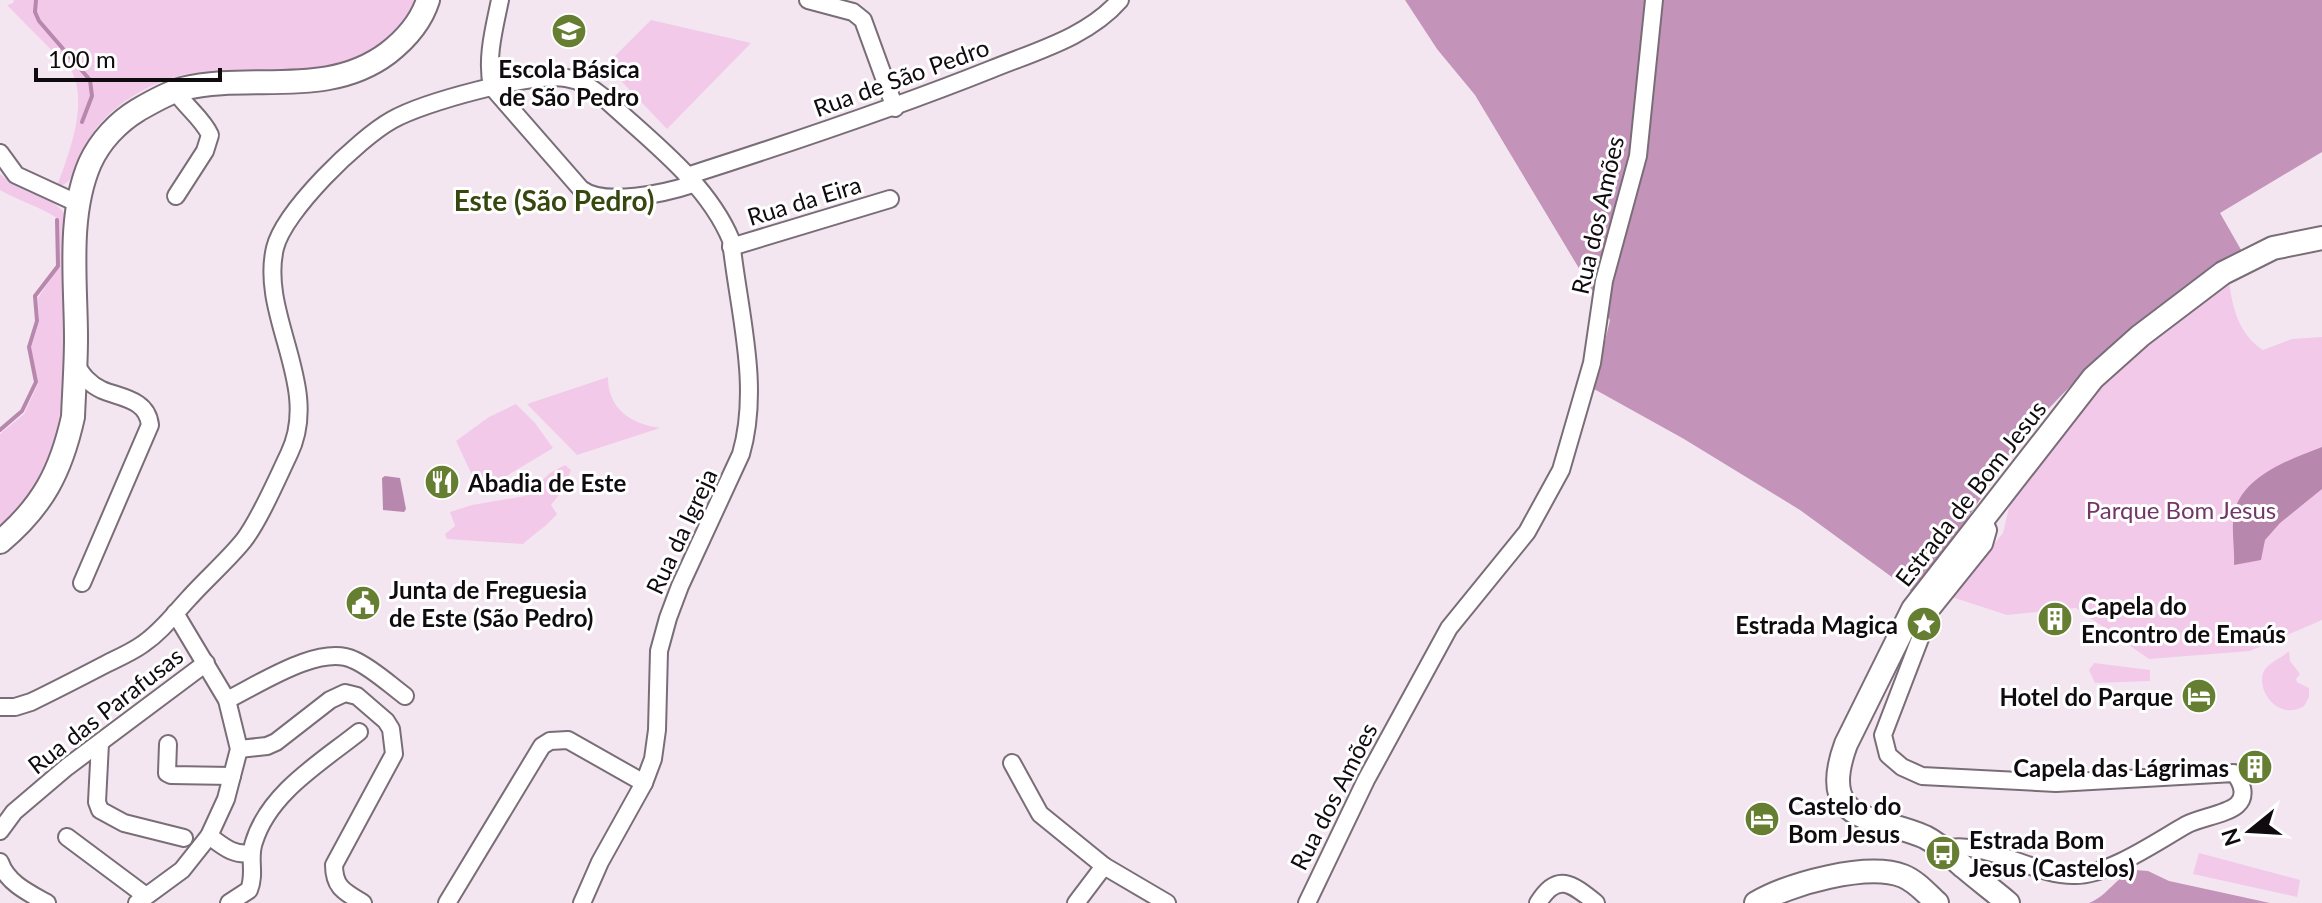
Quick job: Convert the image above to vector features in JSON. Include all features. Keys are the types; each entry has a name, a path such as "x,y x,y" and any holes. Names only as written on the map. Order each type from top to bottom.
{"main road":[{"path":"0,542 23,522 52,484 84,384 75,269 79,204 90,163 104,140 128,116 176,92 215,85 315,82 348,75 377,61 402,42 428,0"},
{"path":"2315,239 2309,230 2322,221"},
{"name":"Estrada de Bom Jesus","path":"2008,903 1944,849 1924,837 1867,820 1852,811 1840,789 1838,765 1872,690 1913,609 2093,378 2140,336 2223,273 2273,248 2315,239"},
{"path":"1756,903 1775,893 1824,878 1880,873 1900,874 1913,881 1937,903"}],"street":[{"path":"492,87 489,75 491,49 500,0"},
{"path":"808,0 853,12 863,20 895,108"},
{"name":"Rua de São Pedro","path":"492,87 588,195 607,198 670,191 690,180 895,108 1042,49 1079,32 1105,7 1120,0"},
{"name":"Rua dos Amões","path":"1307,903 1366,780 1449,628 1527,532 1561,470 1592,363 1604,281 1638,156 1654,0"},
{"name":"Rua da Igreja","path":"0,707 31,702 141,646 161,629 245,538 296,436 300,403 275,290 273,266 280,234 298,205 387,123 420,107 492,87 548,77 575,79 603,97 690,180 724,225 731,247 749,394 747,434 734,473 694,553 668,618 659,651 653,759 644,783 600,862 582,903"},
{"path":"176,92 206,126 210,135 205,151 176,196"},
{"path":"0,153 16,175 79,204"},
{"name":"Rua da Eira","path":"731,247 890,199"},
{"path":"82,583 150,425 146,412 134,400 84,384"},
{"path":"1944,849 1970,849 2076,875 2111,866 2185,826 2232,808 2239,804 2243,794 2234,773 2107,782 2009,781 1922,776 1902,767 1888,755 1883,735 1931,610 1984,544 1988,530 1983,519"},
{"path":"67,837 141,899 182,870 209,836 226,799 239,749 227,700 175,613"},
{"path":"227,700 305,662 330,655 354,660 405,696"},
{"name":"Rua das Parafusas","path":"0,831 14,812 206,663"},
{"path":"239,749 276,742 330,700 345,693 357,696 386,721 393,739 394,754 334,865 334,879 340,889 363,903"},
{"path":"229,903 249,890 254,874 251,853 258,829 272,806 359,732"},
{"path":"447,903 542,746 550,741 568,740 644,783"},
{"path":"100,743 97,802 100,810 124,823 184,838"},
{"path":"168,744 167,773 232,776"},
{"path":"1012,763 1040,814 1104,866 1167,903"},
{"path":"209,836 236,854 251,853"},
{"path":"0,862 18,886 47,903"},
{"path":"1076,903 1104,866"},
{"path":"1538,903 1548,887 1568,883 1596,903"}],"green space":[{"path":"14,0 418,0 401,26 381,44 359,57 309,68 187,74 146,89 103,120 91,137 73,176 57,186 78,112 76,83 71,70 7,5"},
{"path":"651,20 751,43 667,129 606,65"},
{"path":"0,174 53,203 66,216 67,312 64,383 52,447 33,489 0,528 0,434 24,414 38,384 31,348 39,322 38,298 59,266 59,220 0,190"},
{"name":"Parque Bom Jesus","path":"2229,282 2238,320 2248,337 2263,350 2292,339 2322,337 2322,620 2250,651 2149,659 2076,608 2007,615 1952,597 2003,533 2012,495 2096,389 2143,345"},
{"path":"608,377 612,398 623,413 640,423 660,428 577,455 527,404"},
{"path":"516,404 553,448 480,492 456,441 489,417"},
{"path":"565,465 571,470 563,490 551,505 557,514 523,544 447,539 445,534 455,526 450,512 525,496 550,473"},
{"path":"2289,651 2290,661 2300,674 2297,682 2309,688 2309,697 2304,706 2294,710 2278,707 2271,701 2262,678 2266,668"},
{"path":"2094,663 2150,670 2150,681 2095,683 2089,670"},
{"path":"2199,853 2300,880 2297,897 2193,874"}],"shaded area":[{"path":"1405,0 2322,0 2322,152 2220,213 2244,255 2205,275 2169,299 2084,372 2022,436 1949,546 1911,591 1800,510 1684,439 1594,389 1610,320 1475,95 1437,49"},
{"path":"2322,447 2322,489 2280,523 2265,540 2261,560 2234,565 2234,514 2246,489 2269,471"},
{"path":"382,478 400,478 404,512 383,510"},
{"path":"2135,870 2148,871 2169,881 2270,903 2089,903"}],"waterway":[{"path":"36,0 35,12 39,21 90,80 92,96 82,122"},
{"path":"0,430 22,411 36,382 29,347 37,321 35,296 58,266 57,220"}],"place":[{"name":"Escola Básica de São Pedro","path":"569,31"},
{"name":"Abadia de Este","path":"442,482"},
{"name":"Junta de Freguesia de Este (São Pedro)","path":"363,603"},
{"name":"Capela do Encontro de Emaús","path":"2055,619"},
{"name":"Estrada Magica","path":"1924,624"},
{"name":"Hotel do Parque","path":"2199,696"},
{"name":"Capela das Lágrimas","path":"2255,767"},
{"name":"Castelo do Bom Jesus","path":"1762,819"},
{"name":"Estrada Bom Jesus (Castelos)","path":"1943,853"}],"district":[{"name":"Este (São Pedro)","path":"554,200"}]}
